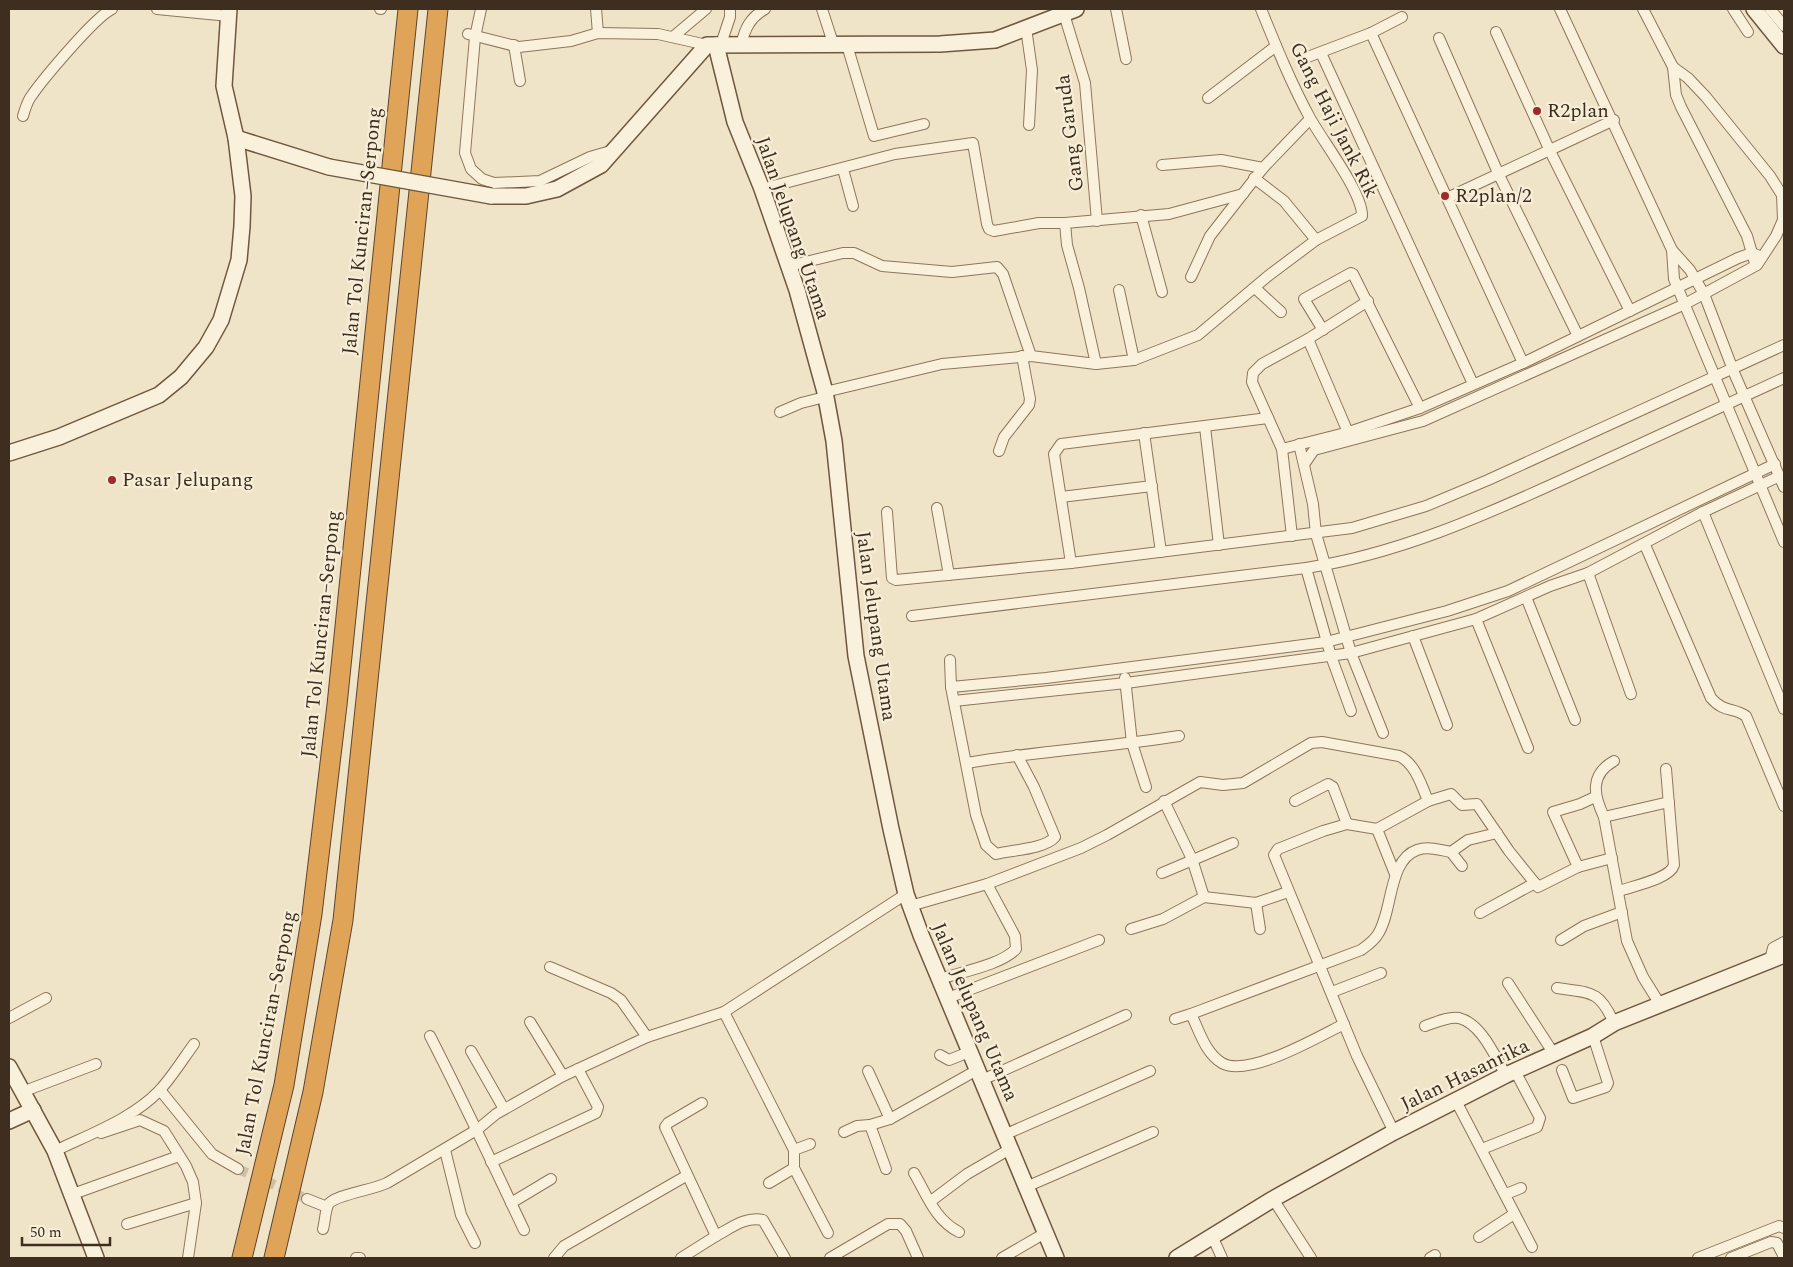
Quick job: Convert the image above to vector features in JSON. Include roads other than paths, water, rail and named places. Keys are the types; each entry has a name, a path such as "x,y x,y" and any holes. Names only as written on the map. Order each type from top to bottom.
{"highway":[{"name":"Jalan Tol Kunciran–Serpong","path":"242,1258 284,1085 312,914 337,705 408,9"},
{"path":"274,1258 313,1092 343,920 438,9"}],"street":[{"path":"23,116 31,97 81,38 105,12 112,9"},
{"path":"9,453 60,437 159,395 181,377 206,347 221,320 239,260 242,196 236,138 224,86 229,12 158,9"},
{"path":"481,9 471,36 465,153 471,168 482,179 494,182 540,181 590,157 615,150"},
{"path":"596,9 598,33"},
{"path":"674,36 706,9"},
{"path":"236,138 329,167 491,196 526,196 558,189 601,165 714,45 730,18 730,9"},
{"path":"741,45 745,28 754,15 765,9"},
{"path":"822,9 840,44 874,136 924,124"},
{"path":"1116,9 1126,59"},
{"name":"Gang Haji Jank Rik","path":"1260,9 1310,119 1352,190 1362,212 1359,219 1316,240"},
{"path":"1560,9 1614,120 1672,250 1697,280 1704,294 1733,372 1779,468 1784,487"},
{"path":"1643,9 1673,67 1676,95 1681,107 1757,259"},
{"path":"1733,9 1748,32"},
{"path":"1754,9 1784,46"},
{"path":"1770,9 1784,26"},
{"path":"471,36 526,46 571,41 598,33 658,34 714,45 940,44 994,40 1070,11"},
{"name":"Gang Garuda","path":"1070,11 1085,83 1097,221"},
{"path":"1305,58 1371,33 1402,17"},
{"path":"1026,28 1032,70 1029,125"},
{"path":"1496,32 1550,151 1630,312"},
{"path":"1371,33 1523,362"},
{"path":"1439,38 1499,175 1578,336"},
{"path":"514,45 520,82"},
{"name":"Jalan Jelupang Utama","path":"714,45 735,122 762,189 789,266 825,394 834,441 840,512 851,590 856,656 884,800 908,900 969,1052 1056,1258"},
{"path":"1208,98 1276,46"},
{"path":"1321,52 1474,384"},
{"path":"1282,449 1299,444 1321,444 1422,421 1685,304 1704,294 1757,259 1776,236 1783,220 1782,195 1770,176 1712,104 1688,78 1673,67"},
{"path":"1191,276 1210,236 1254,178 1310,119"},
{"path":"1447,198 1614,120"},
{"path":"762,189 807,175 843,169 895,154 974,143 987,224 989,229 994,231 1039,223 1097,221 1183,211 1243,194"},
{"path":"1162,165 1221,160 1263,168"},
{"path":"843,169 853,206"},
{"path":"780,412 825,394 942,364 1026,356 1096,364 1134,360 1198,335 1316,240 1284,201 1254,178"},
{"path":"1141,215 1162,292"},
{"path":"1065,223 1067,245 1096,364"},
{"path":"1672,250 1674,279 1715,379 1757,473 1784,542"},
{"path":"789,266 854,253 882,266 952,272 997,267 1003,274 1026,356 1030,399 1029,405 1004,437 999,451"},
{"path":"1350,436 1420,408 1503,371 1697,280 1757,259"},
{"path":"1323,330 1304,301 1306,297 1351,273 1368,301 1420,408"},
{"path":"1254,288 1281,312"},
{"path":"1119,290 1134,360"},
{"path":"1292,536 1282,449 1252,382 1253,373 1262,364 1308,340 1368,301"},
{"path":"1308,340 1350,436"},
{"path":"887,512 892,578 896,580 1072,563 1292,536 1317,538 1434,502 1488,480 1733,372 1784,345"},
{"path":"1503,371 1509,383"},
{"path":"912,616 1326,566 1438,534 1501,508 1725,402 1784,378"},
{"path":"1072,563 1054,454 1060,444 1268,418"},
{"path":"1206,427 1219,545"},
{"path":"1144,433 1160,552"},
{"path":"1299,444 1305,463 1317,538 1350,653 1383,733"},
{"path":"1305,463 1311,452 1321,444"},
{"path":"951,686 1046,678 1346,638 1446,611 1508,591 1757,473 1779,468"},
{"path":"954,701 1126,682 1331,656 1350,653 1476,619 1550,586 1588,574 1645,545 1702,512 1762,485 1779,468"},
{"path":"1061,496 1152,486"},
{"path":"937,508 949,575"},
{"path":"1702,512 1784,709"},
{"path":"1645,545 1711,698 1718,706 1725,710 1738,712 1746,716 1784,806"},
{"path":"1306,568 1326,642 1351,711"},
{"path":"1545,574 1550,586"},
{"path":"1588,574 1631,694"},
{"path":"1526,597 1575,720"},
{"path":"1476,619 1528,748"},
{"path":"1413,636 1447,725"},
{"path":"950,660 951,686 976,815 986,845 996,854 1043,845 1051,842 1055,837 1034,788 1017,755"},
{"path":"1122,668 1126,682 1132,743 1146,787"},
{"path":"967,763 1017,755 1179,736"},
{"path":"323,1229 327,1207 337,1197 377,1188 445,1150 478,1129 504,1109 563,1076 647,1037 724,1012 908,900 987,884 1090,844 1200,782 1223,785 1244,783 1302,746 1322,742 1403,758 1421,783 1428,801"},
{"path":"1614,761 1605,766 1598,776 1595,797 1604,817 1628,941 1643,977 1661,1006"},
{"path":"1619,891 1666,875 1673,870 1666,768"},
{"path":"1295,801 1328,784 1333,787 1347,824"},
{"path":"1394,1132 1344,1024 1275,861 1274,852 1323,831 1347,824 1377,828 1428,801 1451,794 1462,805 1477,804 1538,887 1578,867 1612,858"},
{"path":"1578,867 1552,812 1580,804 1595,797"},
{"path":"1164,801 1192,860 1204,897"},
{"path":"1604,817 1669,802"},
{"path":"1377,828 1395,874"},
{"path":"1451,852 1468,840 1497,833"},
{"path":"1162,873 1233,843"},
{"path":"1175,1019 1320,967 1361,950 1379,934 1390,904 1395,874 1406,856 1417,850 1430,848 1451,852 1462,866"},
{"path":"940,979 1012,954 1016,949 1015,936 987,884"},
{"path":"1480,913 1535,884"},
{"path":"1130,929 1163,919 1204,897 1256,903 1288,892"},
{"path":"1256,903 1260,929"},
{"path":"1561,940 1584,926 1622,912"},
{"path":"948,998 1099,940"},
{"path":"1777,958 1773,948 1784,942"},
{"name":"Jalan Hasanrika","path":"1177,1258 1213,1238 1273,1199 1394,1132 1511,1073 1593,1036 1614,1023 1661,1006 1777,958"},
{"path":"550,967 610,993 621,1000 647,1037"},
{"path":"1332,992 1382,974"},
{"path":"1508,983 1554,1054"},
{"path":"1557,988 1581,990 1597,997 1606,1004 1614,1023"},
{"path":"9,1018 46,998"},
{"path":"724,1012 794,1150 794,1168 828,1233"},
{"path":"1191,1014 1211,1052 1221,1062 1232,1067 1247,1066 1283,1053 1344,1024"},
{"path":"844,1132 857,1126 870,1125 890,1118 980,1075 1126,1015"},
{"path":"1424,1026 1458,1018 1478,1031 1511,1073 1540,1118 1537,1127 1482,1149"},
{"path":"530,1022 563,1076"},
{"path":"430,1036 478,1129 491,1162 524,1230"},
{"path":"1562,1070 1573,1098 1606,1087 1608,1083 1593,1036"},
{"path":"55,1151 128,1114 160,1090 194,1044"},
{"path":"471,1050 504,1109"},
{"path":"940,1055 949,1060 969,1052"},
{"path":"22,1092 96,1064"},
{"path":"9,1067 55,1151 96,1258"},
{"path":"491,1162 596,1113 598,1107 578,1069"},
{"path":"868,1071 890,1118"},
{"path":"931,1201 1007,1142 1150,1071"},
{"path":"160,1090 212,1154 238,1169"},
{"path":"1456,1101 1532,1247"},
{"path":"702,1103 668,1123 665,1127 686,1176 716,1236"},
{"path":"9,1121 33,1110"},
{"path":"101,1133 140,1120 164,1132 186,1166 193,1182 196,1203 186,1258"},
{"path":"870,1125 886,1169"},
{"path":"1026,1187 1153,1132"},
{"path":"794,1150 810,1144"},
{"path":"445,1150 461,1215 475,1243"},
{"path":"73,1194 178,1156"},
{"path":"769,1183 794,1168"},
{"path":"914,1172 940,1218 959,1232"},
{"path":"554,1258 564,1246 686,1176"},
{"path":"511,1203 551,1179"},
{"path":"1506,1194 1521,1188"},
{"path":"307,1199 327,1207"},
{"path":"1273,1199 1311,1258"},
{"path":"128,1224 196,1203"},
{"path":"1479,1238 1514,1214"},
{"path":"681,1258 716,1236 745,1220 753,1218 762,1220 785,1258"},
{"path":"830,1258 888,1224 900,1224 906,1231 918,1258"},
{"path":"1698,1258 1779,1226 1784,1229 1778,1243 1784,1257"},
{"path":"1002,1258 1045,1233"},
{"path":"1213,1238 1222,1258"},
{"path":"1731,1258 1771,1242 1778,1243"}],"tunnel":[{"path":"238,1169 307,1199"}],"place":[{"name":"R2plan","path":"1537,111"},
{"name":"R2plan/2","path":"1445,196"},
{"name":"Pasar Jelupang","path":"112,480"}]}
